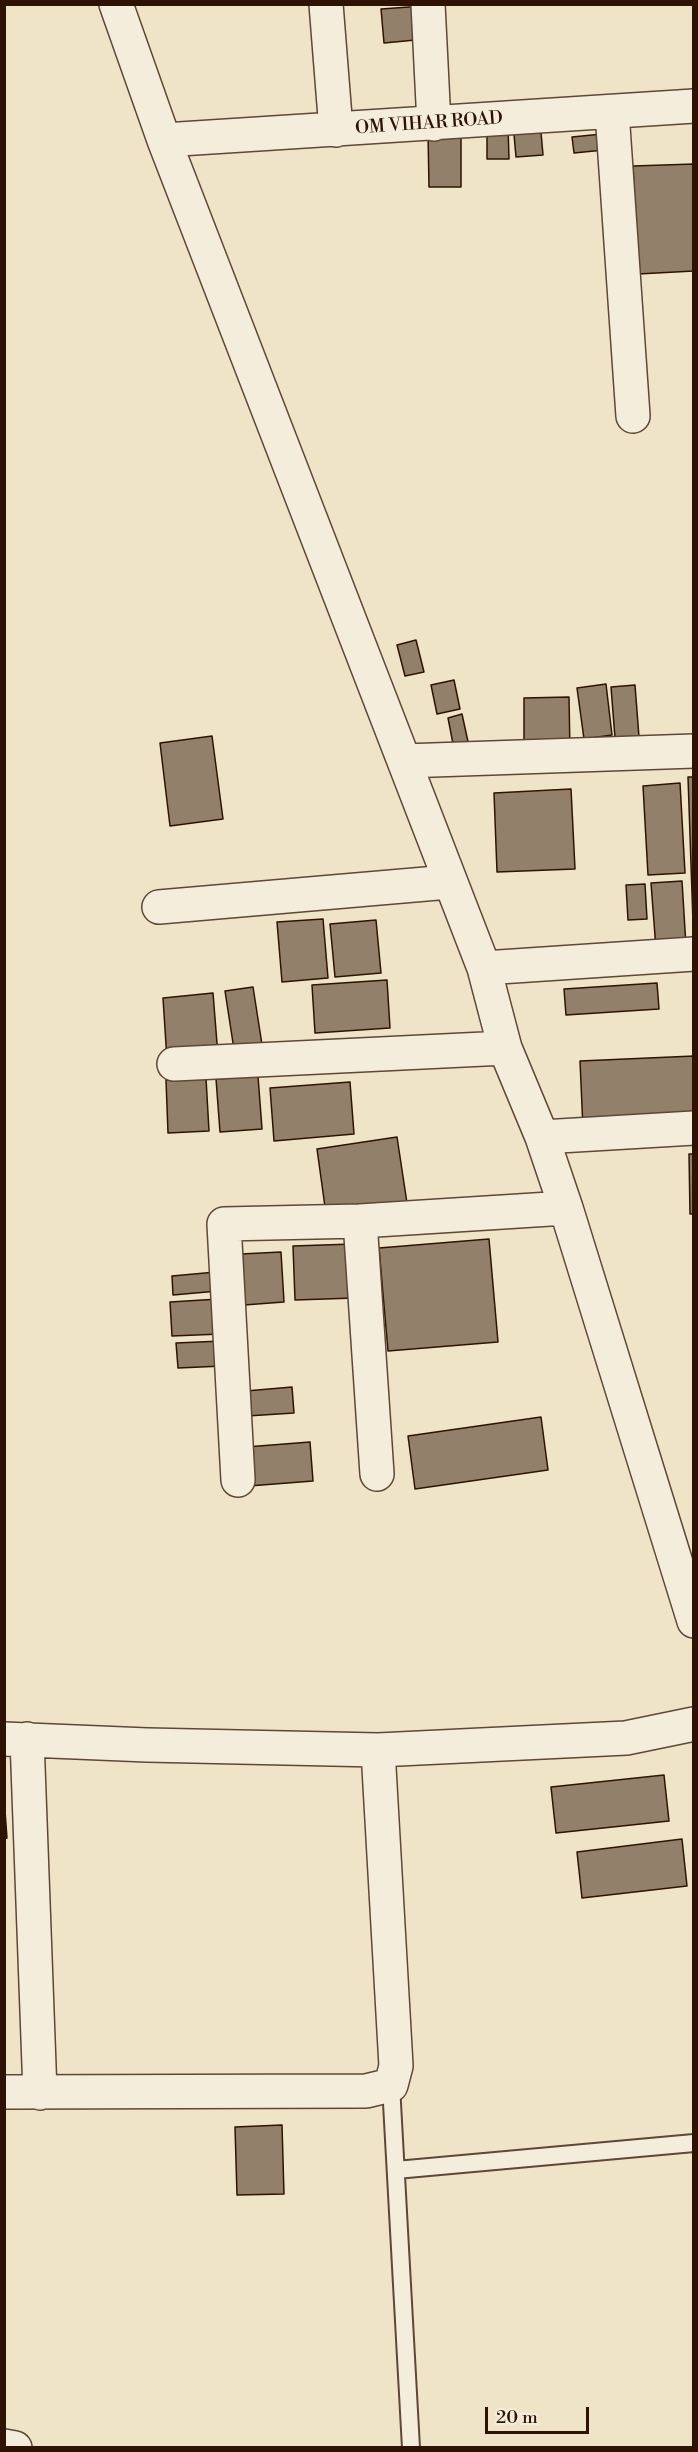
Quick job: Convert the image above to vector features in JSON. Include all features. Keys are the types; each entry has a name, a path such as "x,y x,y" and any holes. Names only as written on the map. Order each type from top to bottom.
{"street":[{"path":"116,4 164,140 484,968 505,1048 542,1137 566,1208 693,1621"},
{"path":"326,4 336,130"},
{"path":"428,4 434,124"},
{"name":"OM VIHAR ROAD","path":"164,140 693,106"},
{"path":"612,112 633,416"},
{"path":"404,761 693,751"},
{"path":"159,907 449,882"},
{"path":"484,968 693,954"},
{"path":"174,1064 505,1048"},
{"path":"542,1137 693,1128"},
{"path":"238,1480 224,1224 360,1221 566,1208"},
{"path":"360,1221 377,1474"},
{"path":"40,2093 16,1739 147,1745 378,1750 626,1738 693,1724"},
{"path":"4,2092 366,2091 391,2085 396,2066 378,1750"},
{"path":"4,2446 15,2448"}],"lane":[{"path":"391,2085 411,2448"},
{"path":"396,2170 693,2143"}],"building":[{"path":"423,6 426,39 384,43 381,9"},
{"path":"540,121 543,155 516,157 513,123"},
{"path":"487,126 508,126 509,159 487,159"},
{"path":"461,132 461,187 429,187 428,133"},
{"path":"602,134 604,150 574,153 572,137"},
{"path":"694,164 694,271 638,274 633,166"},
{"path":"416,640 424,672 405,676 397,645"},
{"path":"454,680 460,709 437,714 431,685"},
{"path":"606,684 612,735 584,739 577,688"},
{"path":"635,685 639,737 615,738 611,687"},
{"path":"569,697 570,753 524,754 524,698"},
{"path":"462,714 470,751 455,754 448,718"},
{"path":"212,736 223,819 170,826 160,743"},
{"path":"688,777 694,777 694,923 693,923"},
{"path":"680,783 685,873 648,875 643,786"},
{"path":"571,789 575,869 497,872 494,793"},
{"path":"682,881 686,946 656,949 651,883"},
{"path":"645,884 647,919 628,920 626,885"},
{"path":"323,919 328,978 282,982 277,922"},
{"path":"376,920 381,973 335,977 330,924"},
{"path":"387,980 390,1028 315,1033 312,985"},
{"path":"657,983 659,1009 566,1015 564,989"},
{"path":"253,987 263,1051 235,1056 225,991"},
{"path":"213,993 218,1056 167,1060 163,998"},
{"path":"694,1056 694,1125 583,1129 580,1061"},
{"path":"258,1076 262,1129 220,1132 216,1079"},
{"path":"206,1078 209,1131 168,1133 166,1080"},
{"path":"350,1082 354,1134 274,1141 270,1088"},
{"path":"397,1137 407,1203 326,1214 317,1149"},
{"path":"689,1154 694,1154 694,1214 690,1214"},
{"path":"489,1239 498,1342 388,1351 379,1248"},
{"path":"353,1244 355,1298 295,1300 293,1246"},
{"path":"281,1252 284,1302 244,1305 241,1254"},
{"path":"216,1272 218,1291 173,1295 172,1276"},
{"path":"219,1299 221,1334 172,1336 170,1302"},
{"path":"222,1341 223,1366 178,1368 176,1343"},
{"path":"292,1387 294,1413 247,1416 246,1391"},
{"path":"541,1417 548,1470 415,1489 408,1436"},
{"path":"310,1442 313,1481 249,1486 246,1447"},
{"path":"664,1775 669,1821 556,1833 551,1787"},
{"path":"4,1797 7,1838 4,1839"},
{"path":"682,1839 687,1886 582,1898 577,1852"},
{"path":"282,2125 284,2194 237,2195 235,2127"}]}
